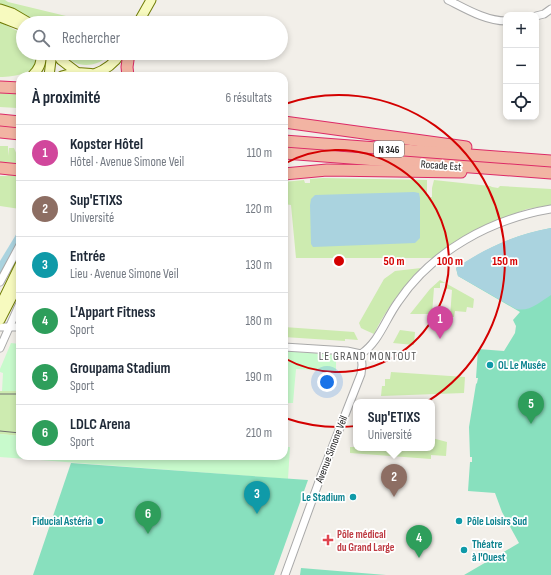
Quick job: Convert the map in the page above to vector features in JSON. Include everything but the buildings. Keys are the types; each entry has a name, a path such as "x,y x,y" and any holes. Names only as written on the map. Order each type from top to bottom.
{"highway":[{"path":"127,60 128,72"},
{"path":"0,87 16,88"},
{"path":"0,120 16,122"},
{"path":"288,123 431,144 483,149 494,157"},
{"path":"0,132 16,134"},
{"name":"Rocade Est","path":"288,141 551,161"},
{"name":"Rocade Est","path":"288,153 551,173"},
{"path":"288,174 327,170 460,173 472,167"},
{"path":"0,168 16,170"}],"main road":[{"path":"142,16 151,0"},
{"path":"0,9 17,16"},
{"path":"0,17 16,23"},
{"path":"36,72 40,67 42,60"},
{"path":"50,72 51,60"},
{"path":"61,60 77,72"},
{"path":"101,72 113,64 116,60"},
{"path":"123,72 125,60"},
{"path":"0,83 16,82"},
{"path":"0,306 16,273"},
{"path":"0,320 16,289"}],"street":[{"path":"448,0 481,15 498,21 503,21"},
{"path":"539,15 544,14 551,9"},
{"path":"288,346 347,351 361,354 370,348 375,341 398,301 430,266 448,251 488,228 510,218 551,209"},
{"path":"0,282 16,253"},
{"path":"0,348 16,312"},
{"path":"0,327 16,327"},
{"name":"Avenue Simone Veil","path":"285,575 320,476 361,374 361,354"}],"green space":[{"path":"0,0 5,0 66,16 27,16 13,8 0,4"},
{"path":"0,22 16,30 16,60 37,60 35,65 26,72 16,72 16,75 0,77"},
{"path":"71,60 103,60 87,65"},
{"path":"0,91 16,92 16,108 0,107"},
{"path":"0,146 8,146 8,156 9,148 14,148 16,153 16,164 0,163"},
{"path":"16,174 16,208 0,206 0,176"},
{"path":"310,179 427,180 427,197 432,197 434,180 498,188 500,186 551,189 551,205 527,209 485,225 454,242 433,258 296,258 291,205 288,205 288,182 304,180 305,183 310,183"},
{"path":"551,228 551,575 464,575 519,543 502,512 495,493 468,491 470,462 472,462 472,457 470,457 469,427 478,378 476,378 478,349 504,351 515,333 516,326 513,320 520,312 458,276 456,268 501,243 525,234"},
{"path":"421,268 395,299 374,334 361,328 359,323 384,279 395,271"},
{"path":"440,280 445,283 440,283 440,288 434,288 432,314 410,314 430,289"},
{"path":"446,283 474,299 473,308 467,307 466,312 455,311 454,317 450,317 452,290 445,288"},
{"path":"288,327 354,332 358,340 345,339 345,341 288,337"},
{"path":"400,330 415,332 414,345 393,343"},
{"path":"11,343 16,344 16,391 2,391 3,373 0,372"},
{"path":"288,351 336,355 336,371 296,369 293,403 288,403"},
{"path":"391,372 465,377 464,393 381,396 382,386 385,386 385,379 390,379"},
{"path":"0,391 16,391 16,436 0,434"},
{"path":"0,434 16,436 16,458 0,457"},
{"path":"435,439 447,442 446,456 431,455 431,459 350,453 350,447 353,447 353,451 435,451"},
{"path":"288,447 290,447 288,479 39,460 288,460"},
{"path":"71,463 308,480 274,575 33,575"},
{"path":"301,568 386,575 300,575"}],"water":[{"path":"419,193 420,198 420,238 415,243 313,247 311,244 310,205 311,199 315,195"},
{"path":"551,228 551,295 535,306 521,310 516,309 458,276 456,268 478,254 513,238"},
{"path":"16,235 16,247 0,276 0,261"}],"tram line":[{"path":"0,394 16,394"},
{"path":"0,431 16,433"}],"place":[{"name":"Kopster Hôtel","path":"440,339"},
{"name":"OL Le Musée","path":"490,365"},
{"name":"Groupama Stadium","path":"531,424"},
{"name":"Le Stadium","path":"353,497"},
{"name":"Sup'ETIXS","path":"394,497"},
{"name":"Entrée","path":"257,514"},
{"name":"Fiducial Astéria","path":"100,521"},
{"name":"Pôle Loisirs Sud","path":"459,521"},
{"name":"LDLC Arena","path":"148,534"},
{"name":"Pôle médical du Grand Large","path":"328,540"},
{"name":"Théatre à l'Ouest","path":"464,550"},
{"name":"L'Appart Fitness","path":"419,558"}],"district":[{"name":"LE GRAND MONTOUT","path":"368,356"}]}
